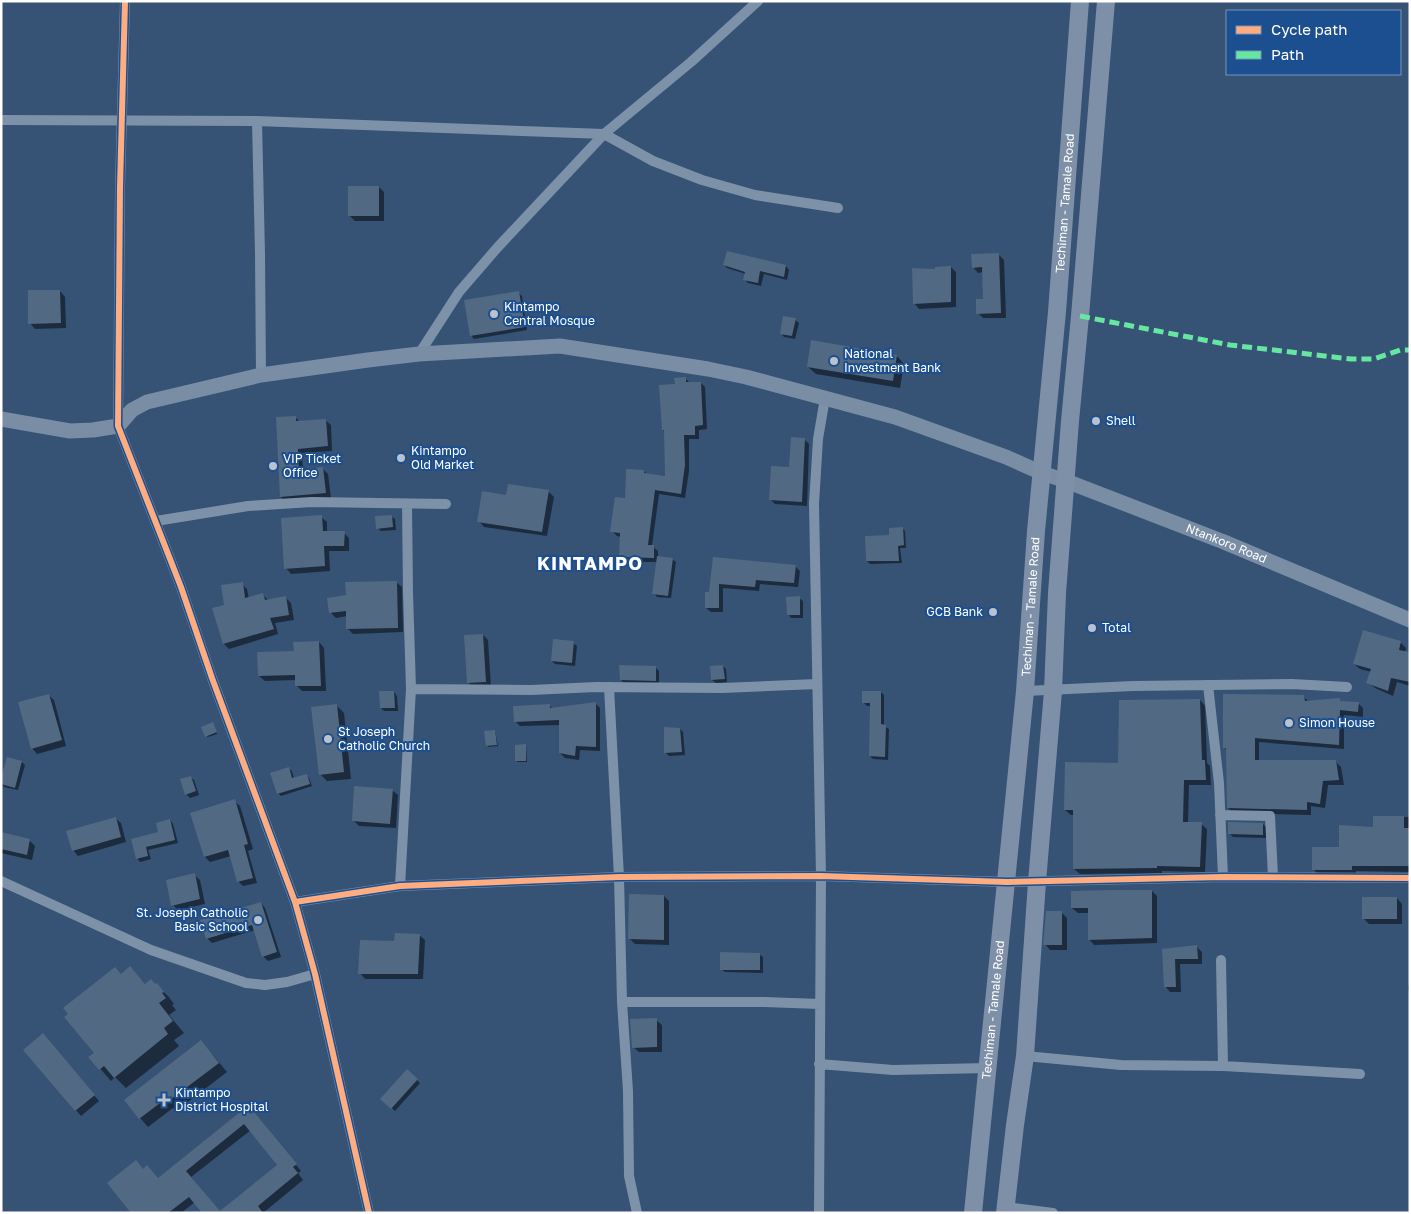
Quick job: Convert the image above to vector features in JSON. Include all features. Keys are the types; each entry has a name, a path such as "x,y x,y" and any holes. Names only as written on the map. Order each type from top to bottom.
{"highway":[{"name":"Techiman - Tamale Road","path":"973,1213 989,1068 1025,691 1057,312 1080,1"},
{"name":"Techiman - Tamale Road","path":"1006,1210 1014,1131 1025,1056 1053,691 1057,593 1106,1"},
{"path":"1017,779 1046,778"}],"main road":[{"name":"Ntankoro Road","path":"118,426 132,410 147,402 261,376 419,354 560,346 746,377 895,417 1006,457 1042,473 1224,542 1410,620"},
{"path":"1,419 70,431 118,426"}],"street":[{"path":"125,1 120,187 118,426 156,521 295,902 315,974 369,1213"},
{"path":"419,354 459,292 496,248 604,134 691,62 758,1"},
{"path":"1,120 257,121 604,134 653,161 702,180 755,195 838,208"},
{"path":"257,121 261,376"},
{"path":"819,1213 821,876 814,504 818,439 825,398"},
{"path":"156,521 248,506 312,502 446,504"},
{"path":"400,886 411,689 407,504"},
{"path":"411,689 722,688 817,684"},
{"path":"1025,691 1208,685 1292,684 1347,687"},
{"path":"1208,685 1219,783 1223,877"},
{"path":"609,687 619,877 622,1002 628,1091 629,1176 637,1213"},
{"path":"1220,815 1270,816 1273,877"},
{"path":"295,902 400,886 619,877 821,876 1007,882 1223,877 1410,878"},
{"path":"1,881 128,938 150,950 246,982 272,984 315,974"},
{"path":"1221,960 1223,1066"},
{"path":"622,1002 820,1004"},
{"path":"1025,1056 1121,1065 1223,1066 1360,1074"},
{"path":"819,1064 893,1070 989,1068"},
{"path":"1006,1210 1053,1213"}],"building":[{"path":"348,186 379,186 379,216 348,216"},
{"path":"727,251 786,265 784,277 760,271 758,283 743,280 745,272 723,265"},
{"path":"999,253 1001,313 976,314 976,299 983,299 982,267 972,268 971,254"},
{"path":"951,266 951,302 913,304 912,268 935,269 935,267"},
{"path":"28,290 60,290 61,323 28,324"},
{"path":"519,291 525,327 470,336 464,300"},
{"path":"783,316 796,318 792,336 780,334"},
{"path":"811,340 897,355 893,381 807,367"},
{"path":"686,377 686,382 701,382 703,425 695,426 695,435 684,435 685,465 681,494 655,490 648,545 654,545 654,558 619,557 620,533 610,532 615,497 625,498 626,469 644,470 644,473 665,476 664,430 662,430 659,385 675,384 674,378"},
{"path":"296,416 296,421 326,419 328,446 298,449 299,470 323,467 326,493 280,497 276,417"},
{"path":"791,437 805,438 802,502 769,500 771,466 789,467"},
{"path":"508,484 549,490 542,532 477,522 482,491 506,495"},
{"path":"322,515 323,531 345,531 344,546 324,546 325,566 284,569 281,518"},
{"path":"392,515 393,527 376,529 375,516"},
{"path":"903,527 904,545 898,546 899,561 866,561 865,536 889,535 889,528"},
{"path":"657,556 673,558 668,596 652,594"},
{"path":"713,557 796,565 794,583 756,580 755,587 719,584 719,608 705,608 705,592 709,592"},
{"path":"397,581 398,628 346,629 346,611 329,613 327,598 346,595 345,582"},
{"path":"243,582 245,598 263,593 265,600 286,596 289,615 270,618 274,629 223,644 212,608 224,605 221,585"},
{"path":"800,596 800,615 787,615 786,597"},
{"path":"1363,630 1401,641 1399,650 1410,652 1410,682 1391,678 1388,691 1366,683 1371,669 1353,664"},
{"path":"483,634 486,682 467,683 464,635"},
{"path":"553,639 574,641 572,663 551,661"},
{"path":"319,641 321,686 295,686 295,675 258,676 257,652 294,651 293,642"},
{"path":"619,665 656,666 656,681 620,680"},
{"path":"723,665 725,679 711,680 710,666"},
{"path":"379,691 394,691 395,708 380,708"},
{"path":"862,691 881,691 881,724 886,725 885,757 869,756 870,703 862,703"},
{"path":"49,694 62,740 31,749 18,702"},
{"path":"1223,694 1304,695 1305,701 1340,698 1340,701 1359,702 1358,712 1340,710 1339,745 1255,738 1255,760 1336,760 1339,780 1323,781 1320,804 1307,802 1307,810 1227,808 1226,748 1223,748"},
{"path":"1200,699 1202,760 1205,760 1206,780 1184,780 1183,822 1202,822 1200,867 1157,866 1157,868 1073,869 1073,810 1064,810 1065,762 1118,763 1119,700"},
{"path":"596,702 596,747 576,746 575,756 559,753 559,720 514,722 513,706 550,704 550,708"},
{"name":"St Joseph Catholic Church","path":"337,704 344,772 319,775 311,707"},
{"path":"213,722 217,732 205,737 201,727"},
{"path":"664,727 680,728 682,752 664,753"},
{"path":"495,730 497,745 486,746 484,731"},
{"path":"526,744 526,761 515,761 515,745"},
{"path":"7,757 22,761 15,788 1,784 1,777"},
{"path":"289,767 292,778 307,774 310,784 277,794 270,773"},
{"path":"191,776 196,791 185,795 180,779"},
{"path":"354,786 393,789 390,824 352,821"},
{"path":"235,799 248,844 244,845 253,878 237,882 228,850 204,857 190,813"},
{"path":"1373,816 1404,816 1404,828 1410,828 1410,866 1352,866 1352,870 1312,870 1312,847 1339,847 1339,825 1373,827"},
{"path":"116,817 121,837 72,851 66,831"},
{"path":"170,819 175,840 146,847 148,856 136,859 131,839 158,832 156,823"},
{"path":"1228,822 1263,823 1263,835 1228,834"},
{"path":"1,832 30,839 27,855 1,849"},
{"path":"195,873 200,899 171,906 166,880"},
{"path":"1152,890 1152,938 1088,940 1088,908 1071,908 1071,891"},
{"path":"629,894 664,895 664,940 628,939"},
{"path":"1362,897 1397,897 1397,919 1362,919"},
{"path":"261,902 277,952 262,957 252,925 206,939 200,920"},
{"path":"1046,911 1062,911 1062,945 1043,945"},
{"path":"395,933 420,934 418,974 358,974 360,940 394,941"},
{"path":"1197,945 1198,959 1175,959 1176,987 1164,987 1162,949"},
{"path":"720,952 760,953 760,970 720,970"},
{"path":"130,966 145,984 151,979 155,984 157,983 166,998 159,1003 173,1021 164,1028 168,1034 114,1078 104,1066 99,1070 88,1057 94,1053 64,1017 68,1014 63,1008 115,967 121,974"},
{"path":"657,1018 657,1047 632,1048 630,1019"},
{"path":"43,1033 95,1095 75,1111 23,1050"},
{"path":"201,1040 219,1063 166,1103 164,1100 139,1119 124,1100"},
{"path":"407,1069 418,1079 391,1109 380,1099"},
{"path":"245,1108 250,1114 254,1112 297,1164 293,1167 298,1173 258,1206 263,1213 202,1213 189,1197 168,1213 131,1213 107,1183 136,1160 143,1169 147,1165 158,1178","holes":["244,1124 277,1165 220,1211 186,1171"]}],"marked path":[{"path":"1080,316 1230,345 1351,359 1374,359 1400,350 1410,350"}],"cycle path":[{"path":"125,1 120,187 118,426 181,587 212,678 295,902 315,974 369,1213"},
{"path":"295,902 400,886 619,877 821,876 1007,882 1223,877 1410,878"}],"place":[{"name":"Kintampo Central Mosque","path":"494,314"},
{"name":"National Investment Bank","path":"834,361"},
{"name":"Shell","path":"1096,421"},
{"name":"Kintampo Old Market","path":"401,458"},
{"name":"VIP Ticket Office","path":"273,466"},
{"name":"GCB Bank","path":"993,612"},
{"name":"Total","path":"1092,628"},
{"name":"Simon House","path":"1289,723"},
{"name":"St Joseph Catholic Church","path":"328,739"},
{"name":"St. Joseph Catholic Basic School","path":"258,920"},
{"name":"Kintampo District Hospital","path":"164,1100"}],"district":[{"name":"KINTAMPO","path":"590,564"}]}
